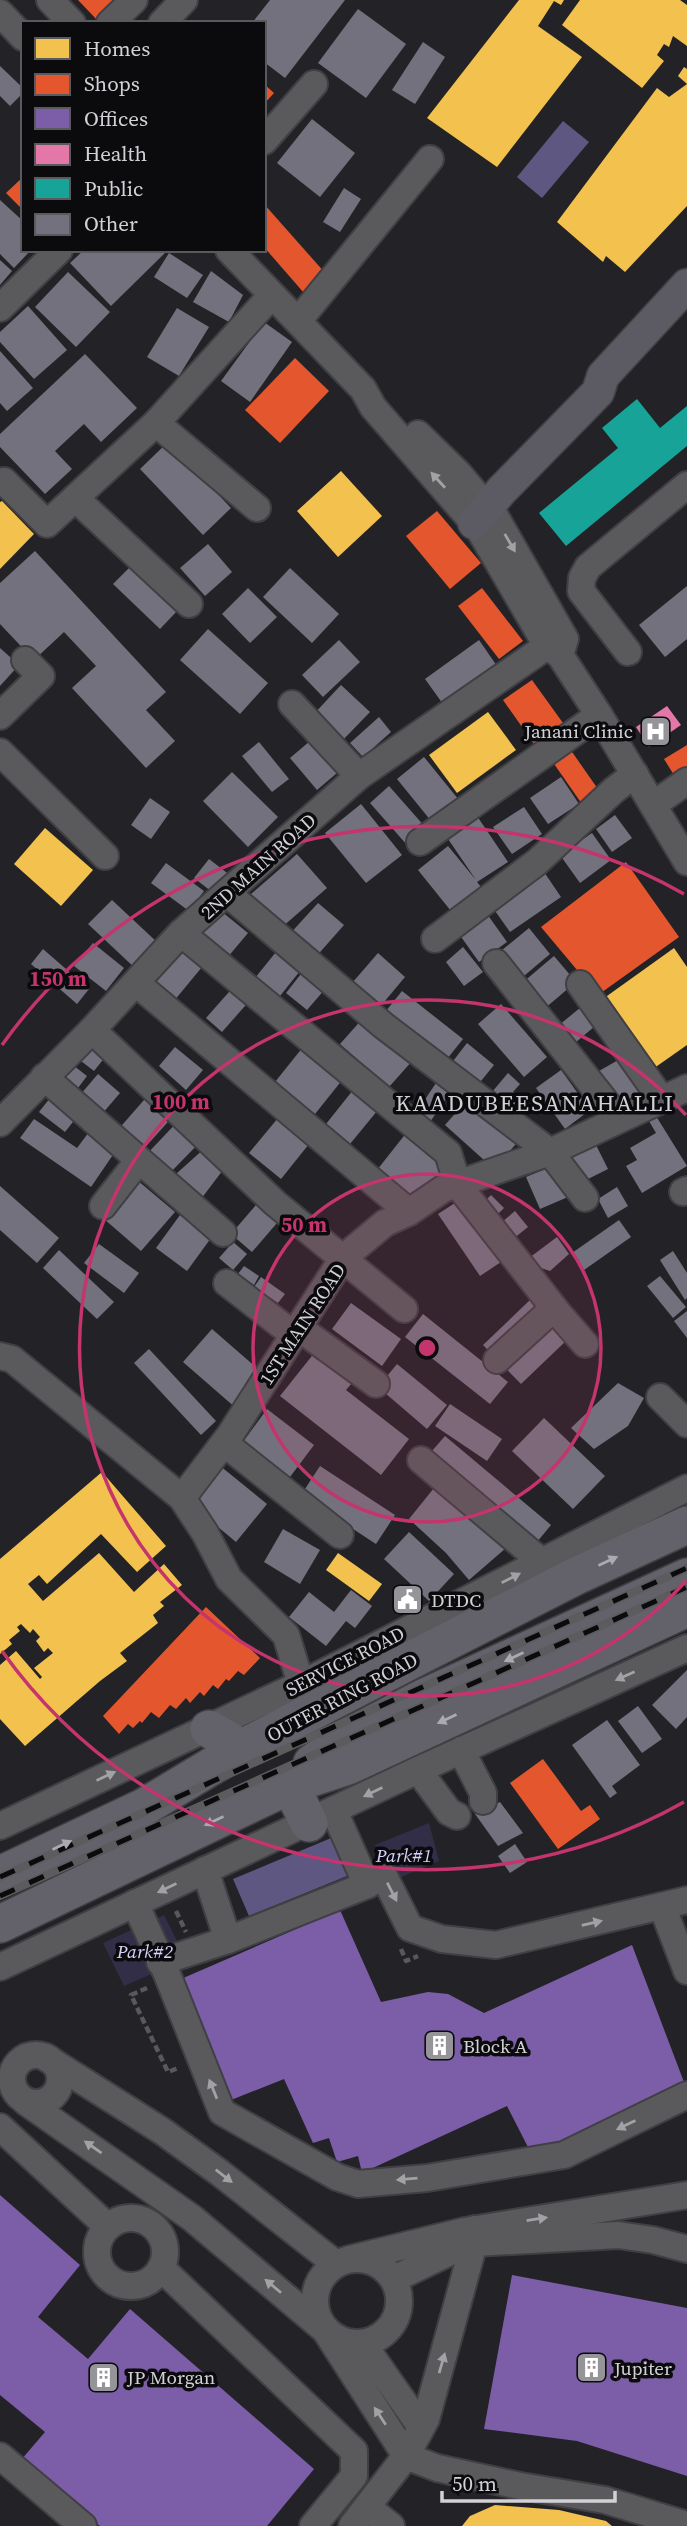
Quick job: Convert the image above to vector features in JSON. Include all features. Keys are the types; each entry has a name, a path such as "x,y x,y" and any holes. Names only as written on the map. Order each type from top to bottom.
{"highway":[{"name":"OUTER RING ROAD","path":"0,1875 144,1807 242,1748 576,1576 687,1525"},
{"path":"283,1789 326,1751 377,1721 687,1577"},
{"path":"0,1924 283,1789 348,1766 687,1608"},
{"path":"209,1729 242,1748"},
{"path":"283,1789 321,1817"}],"main road":[{"path":"476,509 597,392 603,376 684,296"}],"street":[{"path":"50,0 70,21"},
{"path":"112,21 134,0"},
{"path":"164,21 184,0"},
{"path":"0,13 21,35"},
{"path":"266,139 314,84"},
{"path":"298,321 430,159"},
{"path":"0,308 57,252"},
{"path":"231,252 363,389 373,407 476,509 496,518 565,639 554,651 599,715 687,862"},
{"path":"4,481 47,524 156,423 272,295"},
{"path":"156,423 257,508"},
{"path":"628,652 581,591 582,578 588,567 687,485"},
{"path":"75,498 189,604"},
{"name":"2ND MAIN ROAD","path":"0,1123 92,1030 181,933 359,776 554,651"},
{"path":"0,716 41,676 25,660"},
{"path":"292,704 359,776"},
{"path":"420,842 599,715"},
{"path":"0,752 105,856"},
{"path":"435,939 537,862 614,790 635,774"},
{"path":"653,805 687,781"},
{"path":"228,894 384,1026 550,1152 585,1198"},
{"path":"181,933 448,1153 458,1185 585,1344"},
{"path":"496,963 619,1119"},
{"path":"136,983 409,1212"},
{"path":"580,984 662,1100"},
{"path":"92,1030 275,1203 404,1309"},
{"path":"44,1077 223,1233"},
{"name":"1ST MAIN ROAD","path":"182,1498 223,1443 343,1258 385,1223 409,1212 443,1189 550,1152 687,1088"},
{"path":"103,1206 139,1160"},
{"path":"227,1283 376,1384"},
{"path":"496,1360 554,1308"},
{"path":"0,1356 12,1359 182,1498 205,1533 229,1579 286,1635 301,1684"},
{"path":"660,1397 687,1424"},
{"path":"223,1443 340,1535"},
{"path":"421,1460 542,1562"},
{"name":"SERVICE ROAD","path":"0,1826 301,1684 687,1488"},
{"path":"0,1967 461,1750 687,1648"},
{"path":"461,1750 484,1793 482,1801"},
{"path":"418,1770 449,1812 457,1816"},
{"path":"321,1817 367,1885"},
{"path":"205,1870 228,1940"},
{"path":"160,1962 228,1940 384,1876 410,1928 442,1939 496,1945 675,1903 687,1971"},
{"path":"135,1903 167,1974 222,2112 337,2177 358,2184 427,2178 564,2155 687,2095"},
{"path":"26,2102 48,2101 59,2087 59,2073 52,2061 45,2057 27,2057 18,2064 7,2066 14,2090 26,2102 192,2218 336,2339 363,2344 377,2340 396,2320 400,2306 399,2292 394,2279 386,2270 375,2263 343,2262 162,2131 45,2057"},
{"path":"0,2127 107,2226"},
{"path":"681,2198 343,2262 320,2281 315,2293 315,2306 318,2319 406,2456 437,2468 604,2500 687,2525"},
{"path":"128,2217 143,2220 159,2232 165,2248 161,2267 153,2278 139,2285 124,2285 112,2281 102,2271 97,2259 96,2247 100,2236 107,2226 115,2221 128,2217"},
{"path":"394,2279 452,2251 475,2236 618,2235 687,2249"},
{"path":"391,2526 359,2516 406,2456 432,2401 475,2236"},
{"path":"161,2267 354,2451 354,2476 313,2526"},
{"path":"363,2344 421,2427"},
{"path":"0,2456 83,2526"}],"green space":[{"name":"Park#1","path":"429,1823 439,1861 394,1880 375,1845"},
{"name":"Park#2","path":"164,1915 186,1959 124,1986 103,1943"}],"shaded area":[{"path":"563,121 589,142 542,198 517,177"},
{"path":"336,1836 352,1874 249,1916 233,1879"}],"building: Homes":[{"path":"519,0 564,0 561,5 554,1 538,26 582,57 497,167 427,118"},
{"path":"580,0 680,0 687,5 687,46 673,36 669,47 664,44 657,55 664,61 642,88 562,25"},
{"path":"684,67 687,69 687,84 678,76"},
{"path":"687,84 687,206 625,272 606,256 603,262 557,222 657,88 669,97"},
{"path":"341,471 382,516 338,557 297,511"},
{"path":"0,502 34,534 0,569"},
{"path":"488,712 516,750 457,793 429,755"},
{"path":"45,828 93,870 61,906 14,864"},
{"path":"674,948 687,967 687,1045 650,1071 600,1001"},
{"path":"102,1472 166,1546 137,1572 101,1534 47,1584 39,1575 28,1584 43,1601 99,1553 134,1592 164,1564 182,1585 160,1602 164,1606 153,1615 158,1623 120,1653 127,1661 25,1746 0,1719 0,1665 16,1651 40,1679 42,1677 34,1668 53,1653 48,1648 44,1652 36,1641 40,1637 33,1629 30,1633 21,1624 17,1627 20,1631 9,1640 12,1644 0,1654 0,1559"},
{"path":"338,1553 382,1584 369,1601 326,1570"},
{"path":"495,2505 559,2510 606,2521 612,2526 462,2526 470,2516"}],"building: Shops":[{"path":"78,0 126,0 102,21 98,21"},
{"path":"266,86 274,93 266,102"},
{"path":"21,179 21,208 6,193"},
{"path":"266,206 326,274 304,293 266,249"},
{"path":"295,358 329,391 280,443 245,410"},
{"path":"437,511 481,563 450,589 406,536"},
{"path":"482,588 523,641 499,659 458,606"},
{"path":"532,680 563,723 534,744 503,700"},
{"path":"687,745 687,767 674,775 664,759"},
{"path":"570,749 600,792 582,804 552,761"},
{"path":"626,862 679,937 598,995 541,927"},
{"path":"206,1607 260,1658 244,1675 238,1671 218,1689 213,1685 204,1696 200,1692 190,1703 186,1698 176,1709 170,1705 159,1718 151,1712 142,1723 140,1721 133,1728 128,1724 119,1734 103,1716"},
{"path":"543,1759 581,1811 590,1805 600,1819 558,1849 510,1783"}],"building: Offices":[{"name":"Block A","path":"340,1910 381,2002 428,1992 448,1994 484,2013 632,1945 687,2090 531,2153 507,2106 362,2173 358,2156 337,2162 329,2138 313,2143 284,2079 231,2100 181,1979"},
{"name":"JP Morgan","path":"0,2195 80,2265 38,2317 88,2359 130,2309 314,2469 267,2526 100,2526 21,2460 45,2432 0,2395"},
{"name":"Jupiter","path":"512,2275 687,2308 687,2476 577,2441 484,2429"}],"building: Health":[{"path":"667,706 681,725 649,747 636,727"}],"building: Public":[{"path":"637,399 660,428 687,406 687,446 566,546 539,513 618,448 602,428"}],"building: Other":[{"path":"270,0 345,0 285,78 266,64 266,21 254,21"},
{"path":"358,9 406,44 366,98 318,63"},
{"path":"423,42 445,57 415,104 392,90"},
{"path":"0,66 21,86 21,95 10,106 0,96"},
{"path":"312,119 355,153 320,197 277,163"},
{"path":"344,188 361,199 340,232 323,222"},
{"path":"0,200 21,219 21,252 29,252 14,268 0,254"},
{"path":"82,252 166,252 111,306 70,263"},
{"path":"169,253 203,275 187,298 154,277"},
{"path":"0,260 12,271 0,285"},
{"path":"211,271 243,295 229,322 193,302"},
{"path":"68,272 110,312 76,347 35,307"},
{"path":"28,306 67,350 34,379 0,342 0,332"},
{"path":"177,308 209,327 179,376 147,357"},
{"path":"264,322 292,342 250,402 221,381"},
{"path":"0,351 33,388 7,411 0,403"},
{"path":"85,354 137,408 101,442 84,424 55,451 72,469 45,494 0,447 0,434"},
{"path":"168,442 231,508 203,535 140,469"},
{"path":"208,544 232,572 205,596 180,568"},
{"path":"35,551 166,692 146,710 175,741 146,768 72,688 96,666 64,632 34,660 0,624 0,583"},
{"path":"131,566 177,611 160,629 113,584"},
{"path":"290,568 339,614 312,643 263,597"},
{"path":"687,586 687,639 665,657 639,625"},
{"path":"248,588 277,617 250,643 222,614"},
{"path":"208,629 268,683 240,714 180,660"},
{"path":"339,640 360,662 323,697 302,675"},
{"path":"479,640 497,666 443,704 425,679"},
{"path":"0,648 19,665 0,686"},
{"path":"341,685 370,712 340,743 312,716"},
{"path":"379,717 391,732 363,757 350,743"},
{"path":"310,741 337,773 317,790 290,758"},
{"path":"259,742 289,779 272,792 242,756"},
{"path":"424,757 463,805 436,827 397,779"},
{"path":"232,772 278,817 248,847 203,801"},
{"path":"561,777 579,804 548,824 530,798"},
{"path":"389,786 426,828 407,845 370,803"},
{"path":"150,798 170,812 151,839 131,825"},
{"path":"361,804 402,855 366,883 325,833"},
{"path":"524,807 542,834 512,854 493,827"},
{"path":"615,815 632,838 612,852 596,829"},
{"path":"477,816 508,862 477,882 485,892 455,916 418,870 448,846 476,880 446,836"},
{"path":"592,833 611,860 580,883 560,855"},
{"path":"297,854 327,888 281,928 251,894"},
{"path":"209,859 231,876 216,895 194,878"},
{"path":"166,863 204,891 189,911 151,883"},
{"path":"544,872 561,897 510,932 493,908"},
{"path":"112,900 159,944 136,969 88,924"},
{"path":"318,903 344,925 314,959 288,936"},
{"path":"482,907 507,942 479,962 454,927"},
{"path":"221,911 248,933 227,958 200,936"},
{"path":"529,928 550,954 518,981 496,955"},
{"path":"93,943 124,968 106,991 74,966"},
{"path":"280,947 304,966 280,996 255,978"},
{"path":"463,947 483,972 464,986 446,962"},
{"path":"43,949 89,989 77,1004 31,964"},
{"path":"180,950 202,967 169,1007 148,989"},
{"path":"378,953 405,977 374,1014 346,990"},
{"path":"554,956 576,982 544,1009 522,983"},
{"path":"304,970 326,988 307,1010 286,993"},
{"path":"236,984 252,998 222,1032 206,1018"},
{"path":"402,991 463,1039 447,1059 386,1011"},
{"path":"586,1003 601,1021 569,1048 553,1030"},
{"path":"501,1004 547,1057 524,1077 478,1024"},
{"path":"364,1017 413,1060 389,1087 340,1044"},
{"path":"93,1038 110,1051 94,1071 77,1058"},
{"path":"307,1042 347,1074 315,1114 275,1082"},
{"path":"467,1043 494,1065 477,1086 450,1065"},
{"path":"175,1047 203,1070 186,1090 159,1066"},
{"path":"627,1055 647,1088 620,1105 599,1071"},
{"path":"69,1062 87,1076 75,1092 57,1078"},
{"path":"561,1070 590,1110 565,1129 536,1088"},
{"path":"508,1073 520,1084 513,1092 529,1106 515,1122 487,1098"},
{"path":"98,1074 120,1093 102,1114 80,1095"},
{"path":"440,1077 454,1087 430,1122 416,1113"},
{"path":"357,1085 382,1105 350,1144 326,1124"},
{"path":"151,1092 175,1114 140,1153 116,1132"},
{"path":"54,1093 80,1113 65,1132 39,1112"},
{"path":"467,1100 516,1144 494,1169 445,1125"},
{"path":"656,1116 687,1166 642,1193 626,1166 637,1160 630,1148 656,1133 649,1121"},
{"path":"181,1118 203,1139 168,1175 146,1155"},
{"path":"278,1118 309,1144 281,1179 249,1153"},
{"path":"34,1119 77,1148 92,1128 119,1146 91,1187 20,1138"},
{"path":"407,1132 449,1165 418,1203 377,1170"},
{"path":"595,1143 608,1169 582,1182 569,1156"},
{"path":"206,1147 226,1166 201,1199 176,1174"},
{"path":"555,1165 568,1197 540,1209 526,1177"},
{"path":"137,1180 175,1212 141,1251 104,1219"},
{"path":"0,1186 59,1238 37,1263 0,1230"},
{"path":"617,1187 628,1206 608,1218 598,1199"},
{"path":"491,1195 504,1208 493,1219 479,1207"},
{"path":"262,1198 283,1216 252,1252 231,1234"},
{"path":"461,1199 504,1260 480,1276 438,1214"},
{"path":"515,1211 528,1227 508,1243 495,1228"},
{"path":"180,1215 211,1238 187,1271 156,1248"},
{"path":"619,1220 631,1237 584,1270 572,1253"},
{"path":"557,1237 569,1254 550,1271 538,1267 529,1258"},
{"path":"233,1242 247,1254 233,1270 219,1258"},
{"path":"99,1244 139,1273 124,1293 84,1263"},
{"path":"59,1250 114,1302 97,1319 43,1268"},
{"path":"673,1251 687,1273 685,1300 660,1260"},
{"path":"244,1266 259,1276 254,1285 238,1274"},
{"path":"660,1276 686,1307 673,1318 647,1286"},
{"path":"261,1277 285,1294 278,1303 254,1287"},
{"path":"530,1300 568,1339 521,1384 483,1345"},
{"path":"351,1303 401,1339 382,1366 332,1329"},
{"path":"687,1311 687,1338 674,1321"},
{"path":"423,1314 508,1382 490,1404 405,1337"},
{"path":"212,1329 266,1376 237,1409 183,1362"},
{"path":"319,1347 357,1377 346,1390 409,1439 381,1475 280,1396"},
{"path":"149,1349 216,1421 201,1435 134,1363"},
{"path":"397,1364 447,1405 427,1429 378,1387"},
{"path":"618,1383 644,1398 628,1426 594,1449 571,1428"},
{"path":"450,1404 502,1439 487,1461 435,1426"},
{"path":"267,1409 314,1445 287,1481 240,1446"},
{"path":"544,1418 605,1476 573,1509 512,1451"},
{"path":"445,1436 551,1525 532,1548 425,1459"},
{"path":"219,1465 267,1504 236,1542 188,1502"},
{"path":"320,1466 395,1515 376,1544 301,1495"},
{"path":"434,1488 506,1548 469,1580 446,1553 409,1519"},
{"path":"283,1529 320,1550 300,1584 264,1562"},
{"path":"409,1532 454,1574 429,1601 384,1559"},
{"path":"351,1590 372,1606 355,1628 346,1621 326,1646 289,1617 309,1592 334,1612"},
{"path":"687,1670 687,1717 676,1729 652,1705"},
{"path":"638,1706 662,1739 642,1753 618,1721"},
{"path":"607,1720 640,1765 612,1786 617,1793 610,1798 572,1745"},
{"path":"500,1802 523,1833 498,1846 475,1814"},
{"path":"515,1844 527,1862 510,1873 498,1856"}],"railway":[{"path":"0,1877 687,1568"},
{"path":"0,1896 687,1587"}],"place":[{"name":"Janani Clinic","path":"656,731"},
{"name":"DTDC","path":"408,1600"},
{"name":"Block A","path":"440,2046"},
{"name":"Jupiter","path":"591,2368"},
{"name":"JP Morgan","path":"104,2377"}],"district":[{"name":"KAADUBEESANAHALLI","path":"535,1103"}]}
